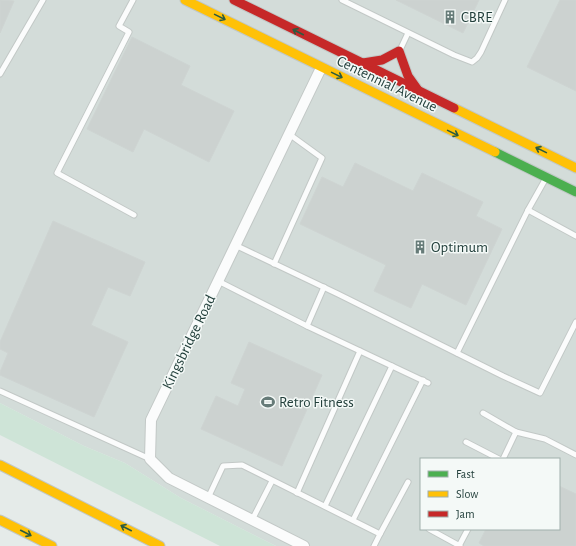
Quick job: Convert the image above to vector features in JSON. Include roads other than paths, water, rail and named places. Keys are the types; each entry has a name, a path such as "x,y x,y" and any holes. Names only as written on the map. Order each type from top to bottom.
{"main road":[{"name":"Centennial Avenue","path":"185,0 576,192"},
{"name":"Centennial Avenue","path":"234,0 576,168"},
{"path":"361,63 377,63 388,59 399,51 408,76 419,90"},
{"path":"0,465 160,546"},
{"path":"0,520 52,546"}],"street":[{"name":"Kingsbridge Road","path":"150,459 151,420 321,68"},
{"path":"150,459 169,478 304,546"}],"lane":[{"path":"0,74 43,0"},
{"path":"133,0 119,26 129,32 57,173 134,215"},
{"path":"342,0 454,56 472,62 481,52 505,0"},
{"path":"399,51 408,33"},
{"path":"274,264 322,158 289,134"},
{"path":"457,353 528,210 546,178"},
{"path":"528,210 576,236"},
{"path":"235,245 540,393 576,322"},
{"path":"218,281 307,326 428,383"},
{"path":"307,326 324,288"},
{"path":"297,492 360,351"},
{"path":"325,506 392,366"},
{"path":"353,520 423,380"},
{"path":"0,391 150,459"},
{"path":"483,413 516,432 545,439 576,455"},
{"path":"503,458 516,432"},
{"path":"466,442 497,458"},
{"path":"208,498 223,466 242,465 380,534"},
{"path":"252,520 272,480"},
{"path":"374,546 408,482"},
{"path":"431,530 459,546 467,530"}],"place":[{"name":"CBRE","path":"450,17"},
{"name":"Optimum","path":"420,247"},
{"name":"Retro Fitness","path":"268,402"}]}
